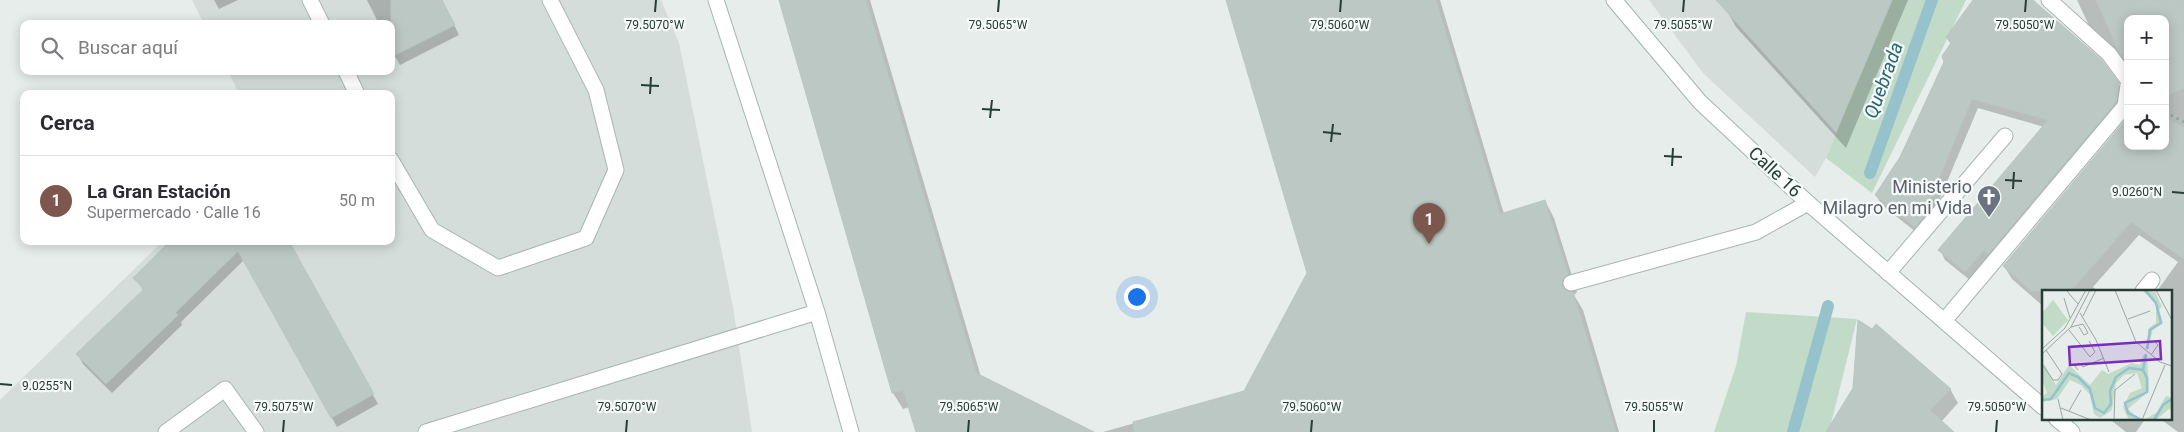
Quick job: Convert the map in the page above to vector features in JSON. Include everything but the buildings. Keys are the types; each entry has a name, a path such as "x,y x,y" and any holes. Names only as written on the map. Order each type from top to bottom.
{"main road":[{"path":"310,0 320,20"},
{"path":"395,167 432,230 498,268 586,238 616,170 596,90 550,0"},
{"path":"716,0 816,312 851,432"},
{"path":"2049,0 2109,54 2124,75"},
{"name":"Calle 16","path":"1614,1 1700,102 1808,203 2042,407"},
{"path":"348,75 355,90"},
{"path":"1944,321 2125,105"},
{"path":"1888,272 2004,136"},
{"path":"1571,283 1756,232 1808,203"},
{"path":"426,432 816,312"},
{"path":"166,432 225,389 256,432"},
{"path":"2058,420 2072,432"}],"path":[{"path":"2169,114 2184,122"}],"shaded area":[{"path":"192,0 661,0 679,43 733,307 752,432 0,432 0,400 159,245 395,245 395,90 237,90 230,75 395,75 395,20 202,20"},
{"path":"1649,0 1892,0 1826,158 1815,177 1703,73"}],"green space":[{"path":"1892,0 1966,0 1872,193 1826,158"},
{"path":"1746,312 1857,319 1829,432 1714,432 1736,366"}],"waterway":[{"name":"Quebrada","path":"1870,173 1932,0"},
{"name":"Quebrada","path":"1793,432 1828,306"}],"place":[{"name":"Ministerio Milagro en mi Vida","path":"1989,218"},
{"name":"La Gran Estación","path":"1429,244"}]}
